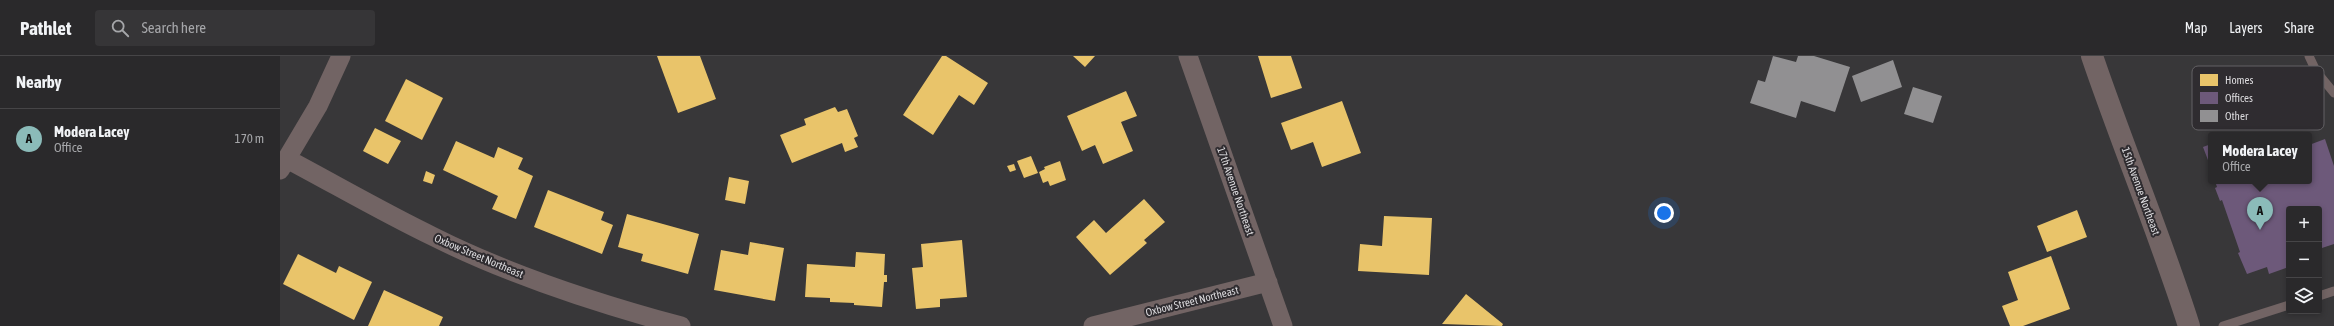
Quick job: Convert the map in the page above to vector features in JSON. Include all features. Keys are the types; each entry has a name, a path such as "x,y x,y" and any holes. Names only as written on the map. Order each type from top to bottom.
{"street":[{"path":"284,165 321,99 341,56"},
{"name":"17th Avenue Northeast","path":"1188,56 1283,326"},
{"name":"15th Avenue Northeast","path":"2092,56 2112,114 2173,274 2189,326"},
{"name":"Oxbow Street Northeast","path":"284,165 434,238 479,257 548,284 682,326"},
{"name":"Oxbow Street Northeast","path":"1093,326 1268,282"}],"lane":[{"path":"2309,56 2314,66"},
{"path":"2324,81 2334,93"},
{"path":"2322,295 2334,291"},
{"path":"2223,326 2286,306"}],"building: Homes":[{"path":"657,56 700,56 716,99 678,113"},
{"path":"942,56 946,56 988,83 974,105 959,95 933,135 903,115"},
{"path":"1073,56 1095,56 1085,67"},
{"path":"1258,56 1291,56 1302,88 1271,98"},
{"path":"406,79 443,98 422,140 385,121"},
{"path":"1126,91 1137,116 1121,122 1133,151 1103,164 1095,145 1082,151 1067,116"},
{"path":"1342,101 1361,153 1322,167 1313,142 1291,150 1281,123"},
{"path":"835,107 838,112 847,109 858,136 854,138 858,147 845,152 842,143 792,163 780,135 806,125 804,119"},
{"path":"375,128 401,141 388,164 363,151"},
{"path":"456,141 494,158 498,147 523,158 518,169 533,176 516,219 492,209 498,196 443,170"},
{"path":"1031,156 1038,173 1024,178 1017,161"},
{"path":"1060,161 1066,180 1050,186 1048,181 1043,183 1039,172 1045,169 1044,167"},
{"path":"1014,164 1016,170 1010,172 1007,166"},
{"path":"426,171 435,175 432,184 423,181"},
{"path":"729,177 749,181 745,204 725,200"},
{"path":"548,190 604,212 601,220 613,225 602,254 534,227"},
{"path":"1144,199 1165,222 1144,240 1147,243 1110,275 1076,237 1094,220 1106,233"},
{"path":"2077,210 2087,237 2047,252 2037,226"},
{"path":"627,214 699,234 688,274 641,261 643,254 618,247"},
{"path":"1384,216 1432,218 1429,275 1358,271 1360,244 1382,246"},
{"path":"962,240 967,297 940,299 940,307 916,309 912,268 923,267 921,244"},
{"path":"750,242 784,248 775,301 714,290 721,250 748,255"},
{"path":"856,252 885,254 884,275 887,275 887,282 884,282 882,307 854,305 854,303 830,302 830,298 805,297 807,264 855,267"},
{"path":"298,254 336,273 339,266 372,282 354,320 283,284"},
{"path":"2051,256 2070,309 2023,326 2010,326 2002,306 2018,300 2008,272"},
{"path":"384,290 443,317 439,326 368,326"},
{"path":"1466,294 1503,324 1502,326 1442,324"}],"building: Offices":[{"path":"2325,139 2334,166 2334,244 2322,248 2322,206 2286,206 2286,268 2269,274 2267,267 2247,274 2238,253 2240,252 2222,200 2220,201 2215,188 2217,187 2216,184 2312,184 2312,144"},
{"path":"2208,145 2208,160 2203,147"}],"building: Other":[{"path":"1773,56 1796,62 1798,56 1814,56 1850,67 1835,112 1801,101 1796,118 1750,103 1758,80 1765,82"},
{"path":"1893,60 1902,87 1861,102 1852,76"},
{"path":"1913,87 1942,96 1933,123 1904,114"}],"place":[{"name":"Modera Lacey","path":"2260,230"}]}
